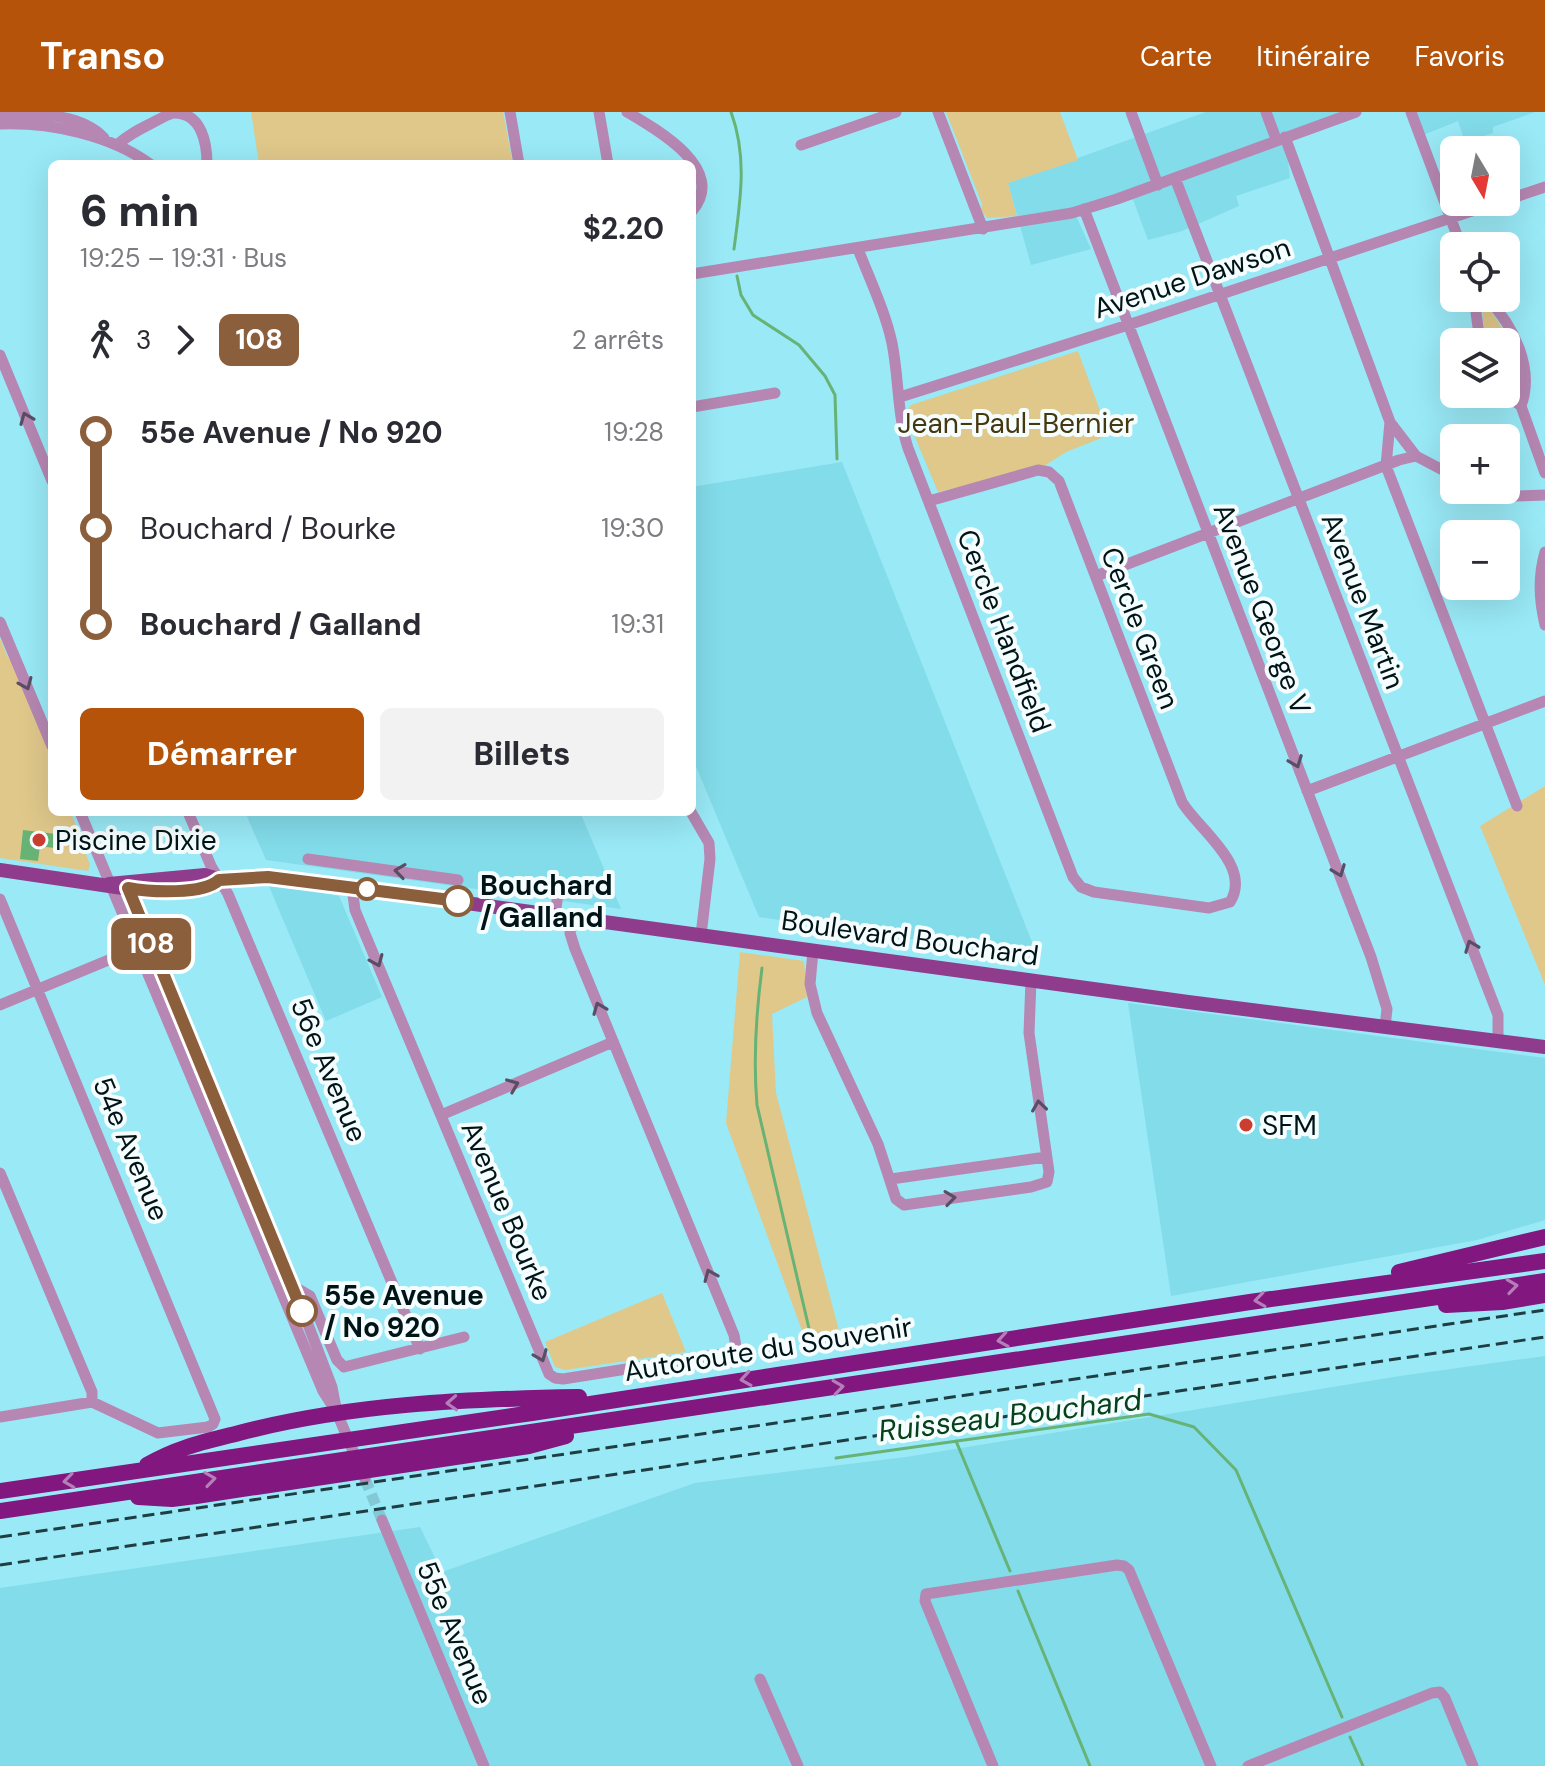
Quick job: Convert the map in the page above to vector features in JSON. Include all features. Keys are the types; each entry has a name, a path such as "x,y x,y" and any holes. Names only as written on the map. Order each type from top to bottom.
{"highway":[{"path":"1337,1289 1545,1237"},
{"name":"Autoroute du Souvenir","path":"0,1491 1337,1289 1545,1261"},
{"name":"Autoroute du Souvenir","path":"0,1511 1545,1281"},
{"path":"1324,1313 1502,1302 1545,1295"},
{"path":"137,1471 173,1450 272,1425 337,1413 413,1405 636,1395"},
{"path":"105,1495 172,1499 363,1475 529,1446 650,1414"}],"main road":[{"name":"Boulevard Bouchard","path":"0,870 127,885 205,875 219,880 268,877 1545,1047"}],"street":[{"path":"510,112 518,160"},
{"path":"599,112 607,160"},
{"path":"627,112 652,126 689,160"},
{"path":"801,145 896,112"},
{"path":"938,112 982,229"},
{"path":"1131,112 1158,185"},
{"path":"1266,112 1281,138 1390,422 1416,456 1440,469"},
{"path":"1411,112 1456,232"},
{"path":"118,144 138,130 181,113 199,124 206,160"},
{"path":"696,273 982,229 1084,209 1158,185 1348,113"},
{"path":"0,117 25,114 96,129 134,159"},
{"path":"0,124 59,123"},
{"path":"696,166 703,181 696,208"},
{"name":"Avenue Martin","path":"1175,178 1499,1018 1498,1041"},
{"path":"1520,195 1545,187"},
{"name":"Avenue George V","path":"1084,209 1371,957 1387,1009 1385,1027"},
{"name":"Avenue Dawson","path":"900,397 1457,216"},
{"name":"Cercle Handfield","path":"858,249 887,323 903,433 1077,883 1094,892 1209,908 1224,906"},
{"path":"1498,312 1522,354 1525,396 1521,406 1545,473"},
{"path":"0,355 48,471"},
{"path":"696,406 775,393"},
{"path":"1390,422 1386,466 1517,806"},
{"path":"1096,576 1416,456"},
{"name":"Cercle Green","path":"929,501 1038,470 1049,472 1059,481 1182,802 1188,813 1218,844 1229,863 1235,884 1234,897 1224,906"},
{"path":"1520,496 1545,495"},
{"path":"1545,552 1539,590 1545,625"},
{"path":"0,622 48,736"},
{"path":"1307,791 1545,701"},
{"path":"82,816 323,1391 337,1413 363,1475"},
{"name":"56e Avenue","path":"190,816 229,897 420,1349"},
{"path":"693,816 709,843 701,935"},
{"path":"308,859 458,880"},
{"path":"342,863 345,886"},
{"path":"127,885 293,1286 332,1387 337,1413"},
{"name":"Avenue Bourke","path":"345,886 545,1364 552,1376 563,1379 719,1355 736,1347 731,1326 613,1042"},
{"path":"555,915 558,894"},
{"name":"54e Avenue","path":"0,899 215,1419 208,1427 161,1433 92,1402"},
{"path":"441,1115 613,1042 572,940 572,917"},
{"path":"0,1005 150,943"},
{"path":"813,951 810,984 817,1013 878,1144 896,1199 907,1205 1047,1182 1049,1177 1029,1033 1031,980"},
{"path":"891,1179 1046,1157"},
{"path":"0,1173 92,1392 92,1402 0,1417"},
{"path":"293,1286 310,1296 341,1366 350,1367 464,1337"},
{"name":"55e Avenue","path":"382,1520 484,1766"},
{"path":"993,1766 925,1601 926,1594 1124,1566 1129,1570 1211,1766"},
{"path":"760,1679 798,1766"},
{"path":"1248,1766 1440,1692 1473,1766"}],"shaded area":[{"path":"1206,112 1356,112 1285,137 1290,178 1236,196 1239,206 1182,231 1148,240 1132,197 1076,216 1091,249 1031,265 1008,183"},
{"path":"1411,112 1535,112 1493,127 1493,133 1484,136 1463,136 1458,121 1418,137"},
{"path":"842,462 1038,957 759,917 696,767 696,486"},
{"path":"247,816 582,816 621,909 266,860"},
{"name":"Piscine Dixie","path":"23,830 56,834 54,848 40,846 38,861 20,859"},
{"path":"268,884 339,896 382,997 326,1021"},
{"path":"1128,1003 1545,1058 1545,1220 1477,1240 1171,1296"},
{"path":"1545,1356 1545,1766 0,1766 0,1588 420,1527 442,1572 695,1483 906,1457 1400,1376"}],"green space":[{"path":"251,112 503,112 512,160 258,160"},
{"path":"946,112 1060,112 1078,160 1008,183 1017,216 987,218 981,210 982,204"},
{"path":"1482,312 1491,312 1501,328 1484,328"},
{"name":"Jean-Paul-Bernier","path":"1078,351 1109,435 1066,452 1038,470 938,492 907,418 911,405"},
{"path":"0,638 8,658 11,657 48,748 48,816 72,816 90,865 88,871 0,858"},
{"path":"1545,786 1545,985 1480,826"},
{"path":"740,952 804,961 807,997 772,1014 776,1093 842,1342 808,1347 726,1123"},
{"path":"662,1293 686,1352 565,1370 555,1367 545,1342"}],"waterway":[{"name":"Ruisseau Bouchard","path":"731,112 741,163 734,249"},
{"name":"Ruisseau Bouchard","path":"737,276 741,295 753,315 799,345 825,376 835,395 837,459"},
{"name":"Ruisseau Bouchard","path":"762,968 756,1036 757,1105 814,1350"},
{"name":"Ruisseau Bouchard","path":"836,1458 1149,1414 1194,1427 1236,1470 1342,1717"},
{"path":"956,1441 1010,1571"},
{"path":"1018,1591 1090,1766"},
{"name":"Ruisseau Bouchard","path":"1350,1737 1363,1766"}],"tunnel":[{"path":"365,1479 382,1520"}],"railway":[{"path":"0,1537 1545,1310"},
{"path":"0,1565 1545,1337"}],"bus line":[{"name":"108","path":"302,1311 128,888 143,891 194,889 212,887 219,880 268,877 458,901"}],"place":[{"name":"Piscine Dixie","path":"39,840"},
{"name":"Bouchard / Galland","path":"458,901"},
{"name":"SFM","path":"1246,1125"},
{"name":"55e Avenue / No 920","path":"302,1311"}]}
